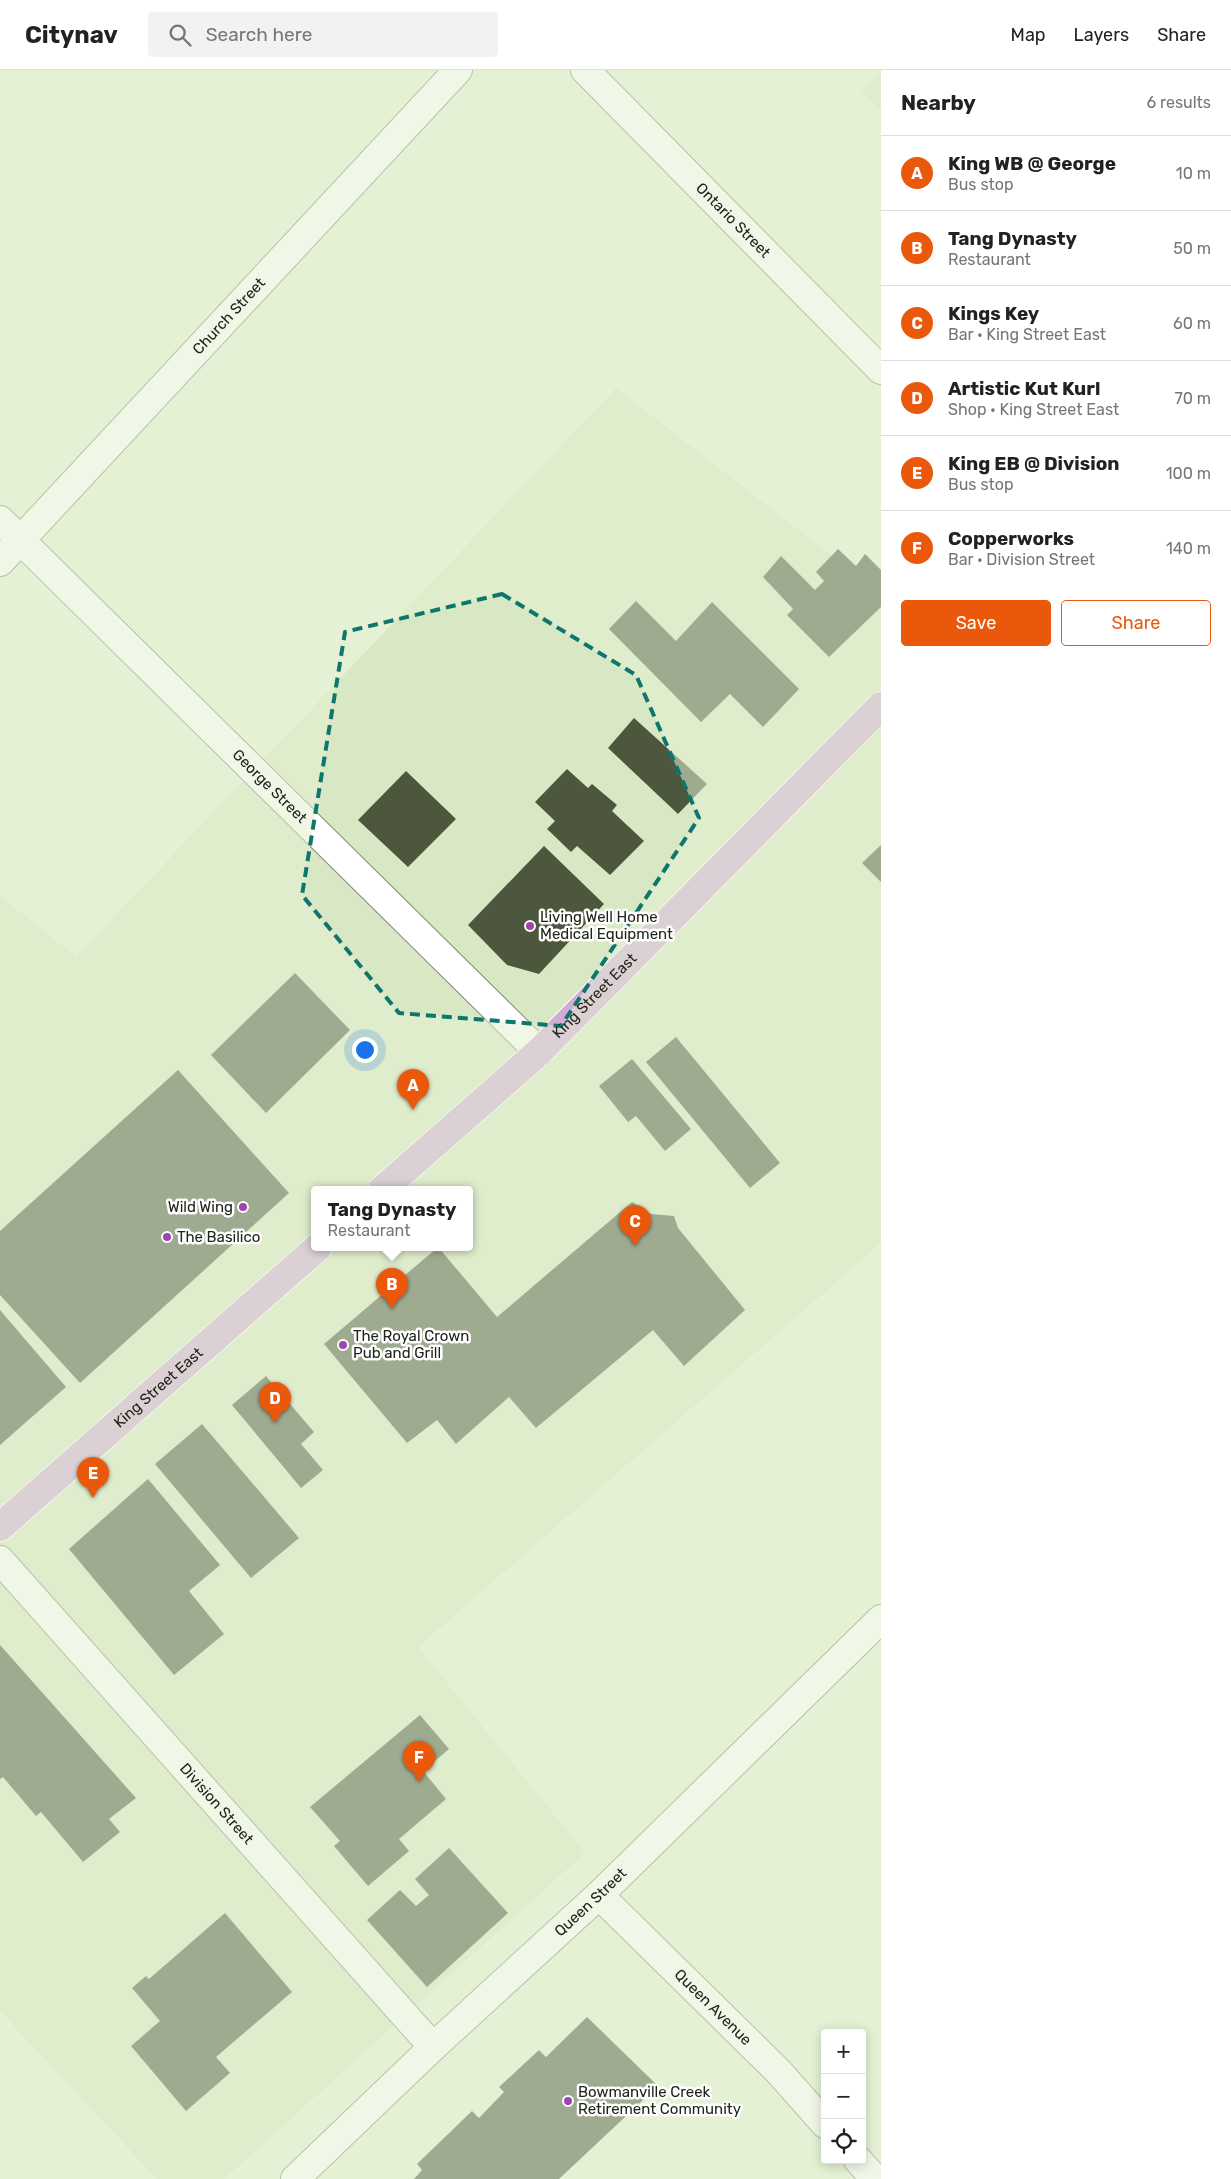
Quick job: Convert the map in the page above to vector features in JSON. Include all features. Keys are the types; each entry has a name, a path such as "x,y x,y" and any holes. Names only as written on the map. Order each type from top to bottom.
{"main road":[{"name":"King Street East","path":"387,1186 539,1052 881,706"},
{"name":"King Street East","path":"0,1527 314,1251"}],"street":[{"name":"Church Street","path":"0,562 458,70"},
{"name":"Ontario Street","path":"585,70 881,370"},
{"name":"George Street","path":"0,520 539,1052"},
{"name":"Division Street","path":"0,1560 433,2047"},
{"name":"Queen Street","path":"295,2179 433,2047 598,1895 881,1619"},
{"name":"Queen Avenue","path":"598,1895 778,2071 821,2119"},
{"path":"862,2164 875,2179"}],"highlighted area":[{"path":"502,594 636,675 699,818 561,1026 399,1013 302,895 345,632"}],"shaded area":[{"path":"881,71 881,110 861,91"},
{"path":"616,388 881,594 881,1243 418,1647 585,1853 224,2179 157,2179 0,2011 0,896 76,957"}],"building":[{"path":"838,549 856,566 865,554 881,570 881,607 829,657 787,615 793,609 763,577 781,556 815,590 824,581 816,572"},
{"path":"636,601 676,641 712,602 799,689 763,727 730,694 701,722 609,629"},
{"path":"634,718 707,784 678,814 608,748"},
{"path":"567,769 588,788 592,784 617,805 612,811 644,841 610,875 577,846 571,852 547,829 555,821 535,802"},
{"path":"406,771 456,819 408,867 358,820"},
{"path":"881,845 881,882 862,863"},
{"path":"544,846 604,904 539,974 507,965 468,925"},
{"path":"295,973 350,1030 266,1113 211,1055"},
{"path":"676,1037 780,1163 750,1188 646,1062"},
{"path":"632,1059 691,1129 665,1151 636,1116 628,1122 599,1086"},
{"path":"178,1070 289,1193 80,1383 0,1295 0,1231"},
{"path":"632,1202 651,1214 674,1216 678,1228 745,1310 684,1366 653,1330 536,1428 509,1397 456,1444 437,1420 407,1443 324,1344 433,1251 442,1251 497,1317"},
{"path":"0,1310 66,1387 0,1445"},
{"path":"266,1376 314,1432 301,1444 323,1470 301,1488 232,1405"},
{"path":"202,1424 299,1538 251,1578 155,1464"},
{"path":"148,1479 220,1565 189,1591 224,1634 174,1675 69,1549"},
{"path":"0,1645 136,1798 109,1819 120,1832 83,1862 41,1812 36,1816 3,1777 0,1779"},
{"path":"420,1715 449,1749 423,1771 446,1799 399,1839 409,1851 368,1886 334,1846 340,1841 310,1807"},
{"path":"449,1848 508,1913 427,1987 367,1920 400,1890 416,1906 429,1895 415,1879"},
{"path":"225,1913 292,1992 216,2057 230,2073 186,2111 131,2046 160,2021 132,1988 146,1976 149,1979"},
{"name":"Bowmanville Creek Retirement Community","path":"587,2017 658,2086 559,2179 414,2179 422,2170 417,2164 472,2111 479,2118 504,2092 499,2087 539,2050 546,2057"}],"place":[{"name":"Living Well Home Medical Equipment","path":"530,926"},
{"name":"King WB @ George","path":"413,1110"},
{"name":"Wild Wing","path":"243,1207"},
{"name":"The Basilico","path":"167,1237"},
{"name":"Kings Key","path":"635,1246"},
{"name":"Tang Dynasty","path":"392,1309"},
{"name":"The Royal Crown Pub and Grill","path":"343,1345"},
{"name":"Artistic Kut Kurl","path":"275,1423"},
{"name":"King EB @ Division","path":"93,1498"},
{"name":"Copperworks","path":"419,1782"},
{"name":"Bowmanville Creek Retirement Community","path":"568,2101"}]}
